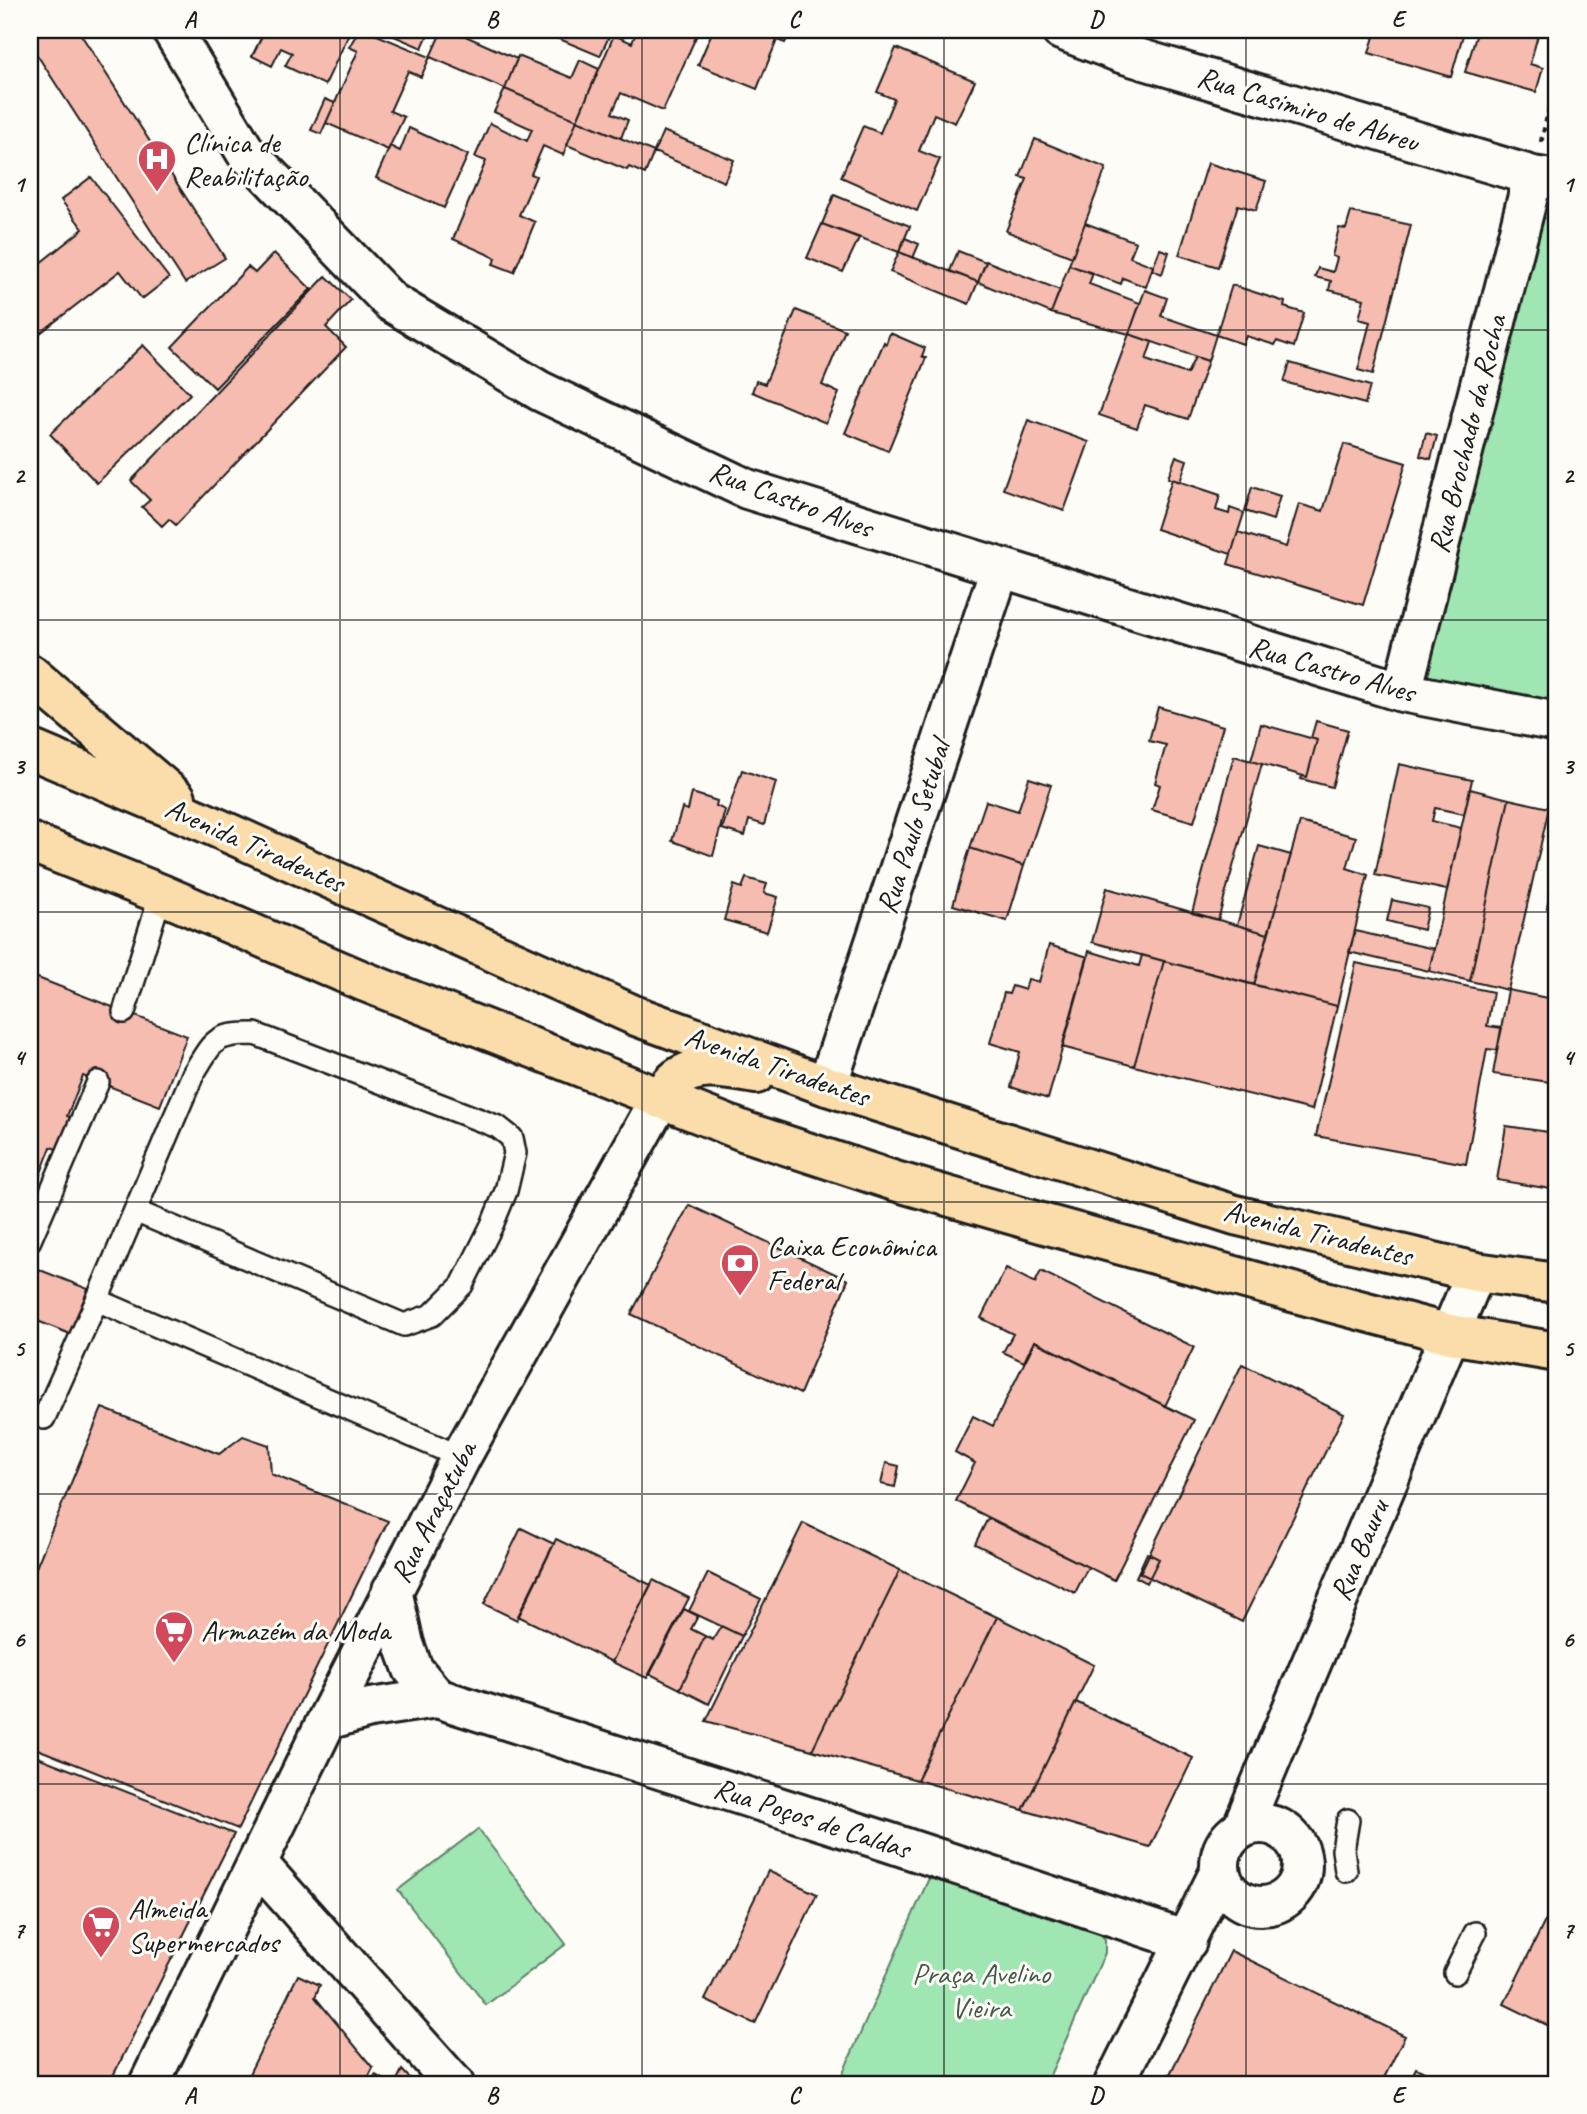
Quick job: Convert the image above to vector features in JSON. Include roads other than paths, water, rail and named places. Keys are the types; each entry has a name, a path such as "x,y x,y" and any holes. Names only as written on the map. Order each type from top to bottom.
{"main road":[{"path":"30,674 204,822"},
{"name":"Avenida Tiradentes","path":"30,749 204,822 636,1016 827,1086 1235,1215 1476,1272 1557,1283"},
{"name":"Avenida Tiradentes","path":"30,842 161,894 363,981 746,1132 895,1181 1450,1334 1557,1352"},
{"path":"660,1099 676,1080 693,1071 714,1068 827,1086"}],"street":[{"name":"Rua Castro Alves","path":"172,30 245,151 391,302 540,391 747,489 1402,692 1557,722"},
{"name":"Rua Casimiro de Abreu","path":"1061,30 1121,53 1545,178"},
{"name":"Rua Brochado da Rocha","path":"1402,692 1545,178"},
{"name":"Rua Paulo Setubal","path":"827,1086 1000,568"},
{"name":"Rua Araçatuba","path":"149,2084 327,1720 461,1457 660,1099"},
{"name":"Rua Bauru","path":"1242,1828 1476,1272"},
{"path":"393,1590 404,1644 414,1669 437,1698"},
{"name":"Rua Poços de Caldas","path":"327,1720 370,1708 437,1698 1187,1941"},
{"path":"1257,1824 1271,1824 1284,1830 1295,1840 1303,1867 1300,1881 1288,1898 1279,1903 1261,1906 1243,1902 1232,1895 1224,1884 1220,1871 1224,1846 1232,1835 1242,1828 1257,1824"},
{"path":"258,1864 454,2084"},
{"path":"1114,2084 1220,1871"}],"lane":[{"path":"124,1012 161,894"},
{"path":"44,1418 193,1074 211,1044 230,1034 255,1034 498,1127 512,1138 515,1153 506,1191 462,1285 432,1315 404,1325 135,1211"},
{"path":"30,1240 98,1082"},
{"path":"97,1300 461,1457"},
{"path":"1346,1871 1343,1850 1348,1821"},
{"path":"1455,1973 1475,1933"}],"place":[{"name":"Clínica de Reabilitação","path":"157,193"},
{"name":"Caixa Econômica Federal","path":"740,1297"},
{"name":"Armazém da Moda","path":"174,1664"},
{"name":"Almeida Supermercados","path":"101,1959"}],"park label":[{"name":"Praça Avelino Vieira","path":"981,1990"}]}
